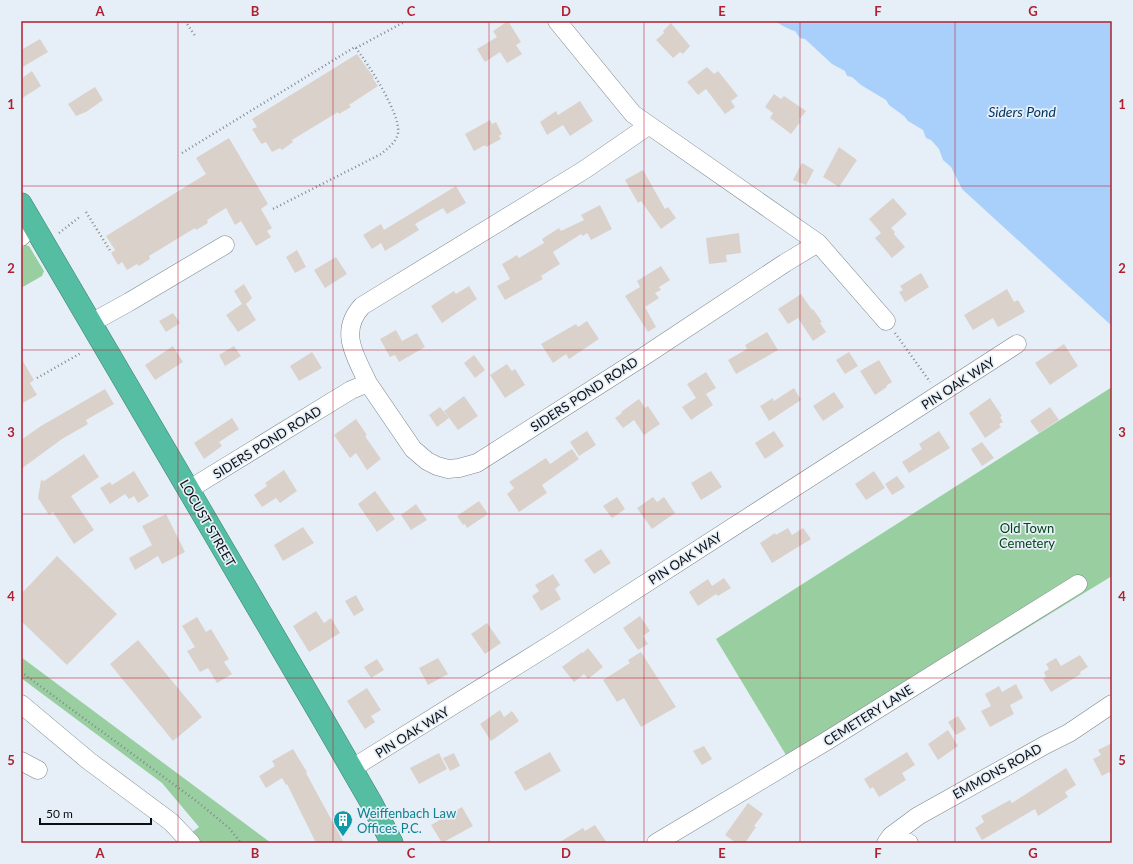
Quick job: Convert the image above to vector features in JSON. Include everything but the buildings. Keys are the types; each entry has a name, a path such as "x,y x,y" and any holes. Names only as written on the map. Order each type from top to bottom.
{"highway":[{"name":"LOCUST STREET","path":"21,204 27,231 91,323 393,843"}],"street":[{"path":"556,21 632,114 818,243 886,321"},
{"name":"SIDERS POND ROAD","path":"648,126 584,170 362,306 356,312 352,321 350,340 352,349 368,383 413,449 427,461 448,469 459,468 477,463 818,243"},
{"path":"91,323 225,245"},
{"name":"PIN OAK WAY","path":"351,769 561,638 1017,344"},
{"name":"SIDERS POND ROAD","path":"188,490 351,390 368,383"},
{"name":"CEMETERY LANE","path":"656,843 825,742 1078,584"},
{"path":"21,704 89,761 171,822 191,843"},
{"name":"EMMONS ROAD","path":"889,840 918,816 1045,744 1069,733 1112,704"},
{"path":"21,761 38,770"},
{"path":"889,840 910,843"}],"path":[{"path":"185,21 196,37"},
{"path":"182,153 354,47 356,48 406,21"},
{"path":"271,210 381,154 389,148 395,140 398,132 397,120 392,108 356,48"},
{"path":"86,212 111,252"},
{"path":"58,234 81,216"},
{"path":"886,321 939,395"},
{"path":"37,378 81,353"},
{"path":"21,672 199,803 229,828 241,843"}],"green space":[{"path":"25,245 29,246 44,271 42,276 21,288 21,249"},
{"name":"Old Town Cemetery","path":"1112,387 1112,576 795,770 716,639"},
{"path":"21,657 271,843 198,843 191,833 199,827 162,783 21,678"}],"water":[{"name":"Siders Pond","path":"775,21 1112,21 1112,326 962,189 951,167 943,160 939,149 931,140 926,138 923,130 908,121 904,116 889,105 886,100 861,85 852,77 847,76 845,71 832,64 805,39 800,38 795,31"}],"place":[{"name":"Weiffenbach Law Offices P.C.","path":"343,837"}]}
